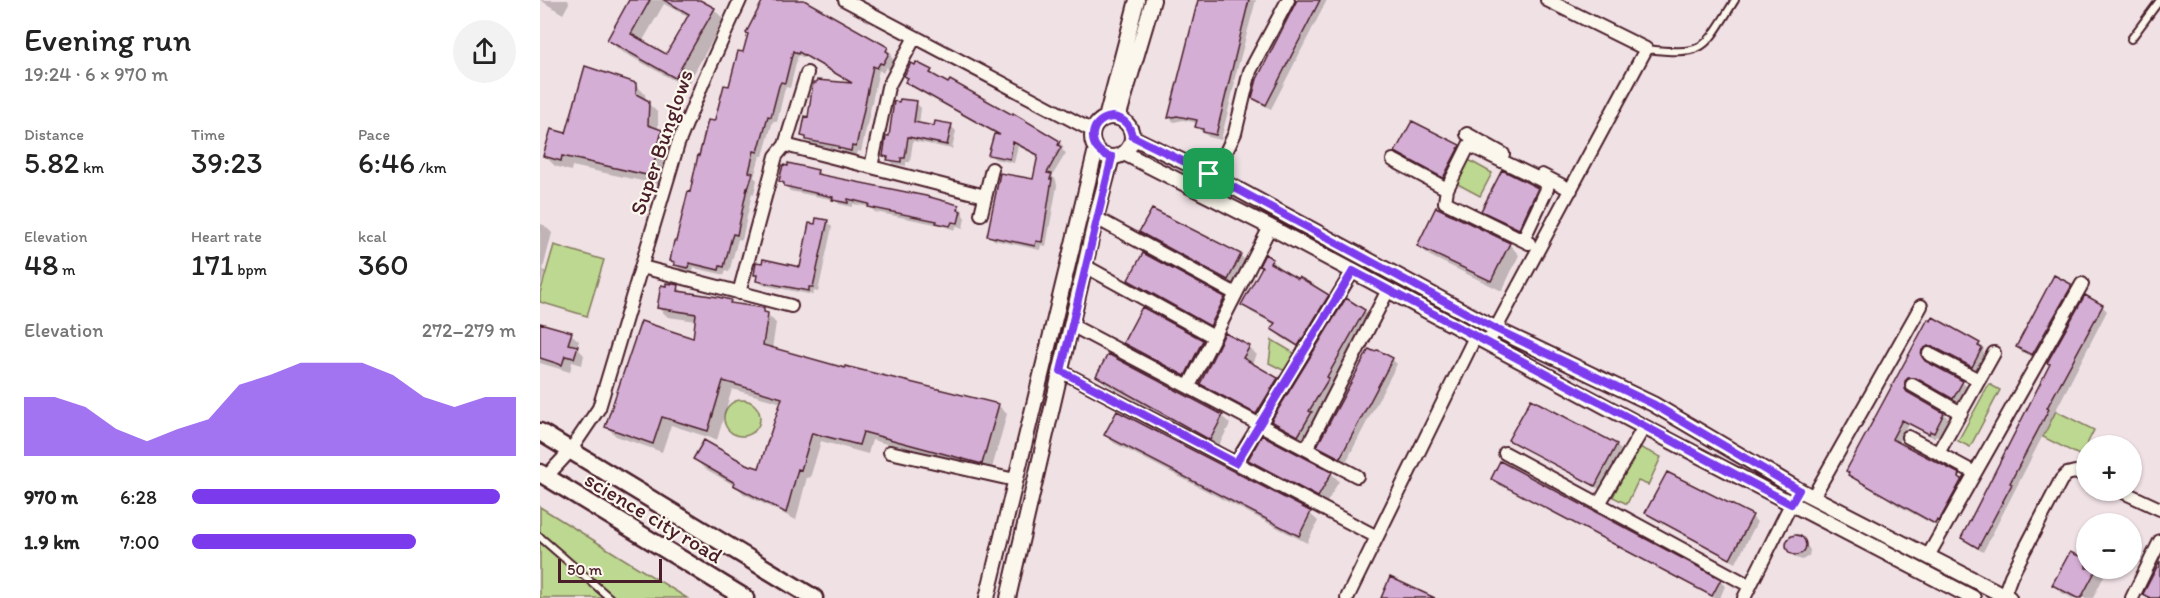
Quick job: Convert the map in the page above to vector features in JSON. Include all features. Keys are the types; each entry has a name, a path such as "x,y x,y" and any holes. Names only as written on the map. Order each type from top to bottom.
{"main road":[{"path":"540,432 814,598"},
{"name":"science city road","path":"542,478 745,598"}],"street":[{"name":"Super Bunglows","path":"542,478 570,451 598,408 678,144 740,0"},
{"path":"845,0 1093,131"},
{"path":"1112,118 1137,0"},
{"path":"1112,118 1153,0"},
{"path":"1209,174 1226,152 1235,133 1250,71 1288,0"},
{"path":"1488,343 1646,49 1547,0"},
{"path":"870,167 888,87 915,37"},
{"path":"739,293 776,156 785,145 807,73"},
{"path":"987,598 1096,149 1092,137 1093,131 1100,121 1112,118 1128,125 1132,136 1131,143 1118,155 1096,218 1008,598"},
{"path":"1467,134 1571,190"},
{"path":"1132,136 1209,174 1496,329 1653,404 1799,490 2006,597 2011,576 2061,480 2067,474 2076,472"},
{"path":"785,145 985,196"},
{"path":"1523,240 1547,189 1547,183 1469,146 1447,189 1446,202 1523,240 1540,248"},
{"path":"1096,149 1106,156 1118,155 1270,227 1644,427 1973,598"},
{"path":"1393,160 1447,189"},
{"path":"981,214 992,169"},
{"path":"1096,218 1236,294"},
{"path":"1189,386 1270,227"},
{"path":"1085,266 1214,337"},
{"path":"642,267 791,306"},
{"path":"1236,463 1353,271"},
{"path":"1928,556 2082,284"},
{"path":"1307,448 1388,290"},
{"path":"1813,497 1921,306"},
{"path":"1071,325 1357,476"},
{"path":"1347,598 1475,337"},
{"path":"1938,453 1994,353"},
{"path":"1929,354 1979,380"},
{"path":"1061,371 1377,537"},
{"path":"1912,385 1961,413"},
{"path":"1599,504 1644,427"},
{"path":"1908,437 1975,473"},
{"path":"890,452 1015,480"},
{"path":"1505,453 1750,586"},
{"path":"1744,598 1799,490"},
{"path":"2142,500 2160,508"},
{"path":"2132,598 2160,540"}],"lane":[{"path":"1646,49 1678,53 1701,47 1709,40 1735,0"},
{"path":"2131,39 2160,0"},
{"path":"540,537 610,598"}],"green space":[{"path":"1465,158 1492,173 1480,196 1452,181"},
{"path":"554,245 604,260 587,316 540,302 540,293"},
{"path":"1272,340 1299,356 1289,373 1269,363"},
{"path":"1989,384 2000,390 1970,447 1958,441"},
{"path":"742,400 755,405 760,418 755,431 742,436 729,431 724,418 729,405"},
{"path":"2056,411 2094,430 2092,435 2076,435 2076,454 2043,437"},
{"path":"1637,446 1661,457 1648,485 1638,481 1627,504 1613,497"},
{"path":"540,507 687,598 540,598"}],"building":[{"path":"629,0 650,0 631,34 666,54 689,14 664,0 700,0 715,8 675,78 607,40"},
{"path":"763,0 804,0 888,47 886,51 889,53 883,64 880,63 877,68 873,66 856,147 852,146 851,151 806,140 806,137 801,136 805,116 808,117 813,83 817,80 852,83 799,52 798,54 793,51 785,83 781,82 779,86 758,152 754,151 749,172 753,173 747,188 737,235 733,234 724,267 720,266 719,270 689,263 688,268 674,265 675,262 670,261 674,241 676,241 688,191 690,192 708,120 714,121 715,119 724,85 729,86 738,51 743,52 748,34 746,33"},
{"path":"1198,0 1249,0 1216,135 1203,132 1203,129 1195,127 1197,120 1177,116 1168,118"},
{"path":"1297,0 1320,0 1266,105 1252,98 1257,79"},
{"path":"916,62 932,70 930,73 948,83 950,80 1060,141 1058,145 1061,147 1047,173 1052,174 1050,179 1052,179 1042,242 1036,241 1035,246 987,236 1000,173 1033,179 1038,155 1013,142 1010,159 988,155 994,134 1000,135 905,82 908,78 904,76 911,63 915,65"},
{"path":"585,66 636,83 636,94 649,101 648,125 662,130 651,176 562,156 561,161 543,156 551,129 566,133"},
{"path":"900,99 917,101 914,122 934,126 935,121 952,124 947,145 908,137 905,158 901,158 901,162 887,160 888,157 883,156 886,136 889,136 894,101 899,102"},
{"path":"1412,121 1460,145 1443,178 1395,152"},
{"path":"788,163 818,170 817,174 959,205 958,210 961,211 958,223 952,222 950,226 936,223 937,221 868,207 869,204 848,199 848,203 832,200 833,197 784,186 784,183 779,181 783,165 788,166"},
{"path":"1502,170 1538,188 1519,229 1481,211"},
{"path":"1436,207 1510,243 1491,281 1417,246"},
{"path":"1152,209 1241,254 1228,280 1139,232"},
{"path":"816,218 828,220 813,287 809,287 809,291 756,281 757,275 754,275 756,262 762,263 763,259 800,267 809,223 815,224"},
{"path":"1143,253 1225,297 1210,326 1128,280"},
{"path":"1265,254 1273,259 1270,263 1329,295 1298,346 1271,329 1275,323 1241,305 1262,267 1259,266"},
{"path":"2054,275 2071,284 2071,287 2032,355 2016,347"},
{"path":"666,283 679,285 678,291 718,297 731,300 730,303 764,308 764,312 768,313 763,345 845,368 845,366 999,404 982,464 863,432 859,445 812,433 801,470 798,469 786,513 733,485 735,483 693,459 704,440 746,464 759,468 782,398 723,381 708,431 662,417 653,444 605,427 641,321 693,338 696,314 657,308 661,285 666,286"},
{"path":"2085,295 2103,305 2047,408 2049,409 1978,548 1961,538 2050,364 2047,363"},
{"path":"1346,298 1365,310 1327,377 1329,378 1309,411 1312,412 1298,436 1271,421"},
{"path":"1142,307 1203,340 1185,376 1123,343"},
{"path":"1933,317 1980,343 1978,346 1982,348 1972,367 1932,346 1922,350 1921,355 1925,361 1963,381 1953,399 1916,378 1908,378 1905,381 1907,392 1944,413 1934,433 1930,431 1929,434 1902,420 1892,439 1960,474 1959,477 1962,479 1939,521 1937,520 1935,524 1848,475 1846,471 1928,319 1931,321"},
{"path":"540,323 572,332 568,344 578,346 574,358 565,356 562,365 540,358"},
{"path":"1225,333 1250,346 1243,358 1278,378 1256,414 1200,384"},
{"path":"1369,349 1378,350 1393,358 1340,458 1317,446"},
{"path":"1108,354 1223,415 1210,440 1096,376"},
{"path":"1531,399 1617,444 1595,486 1508,440"},
{"path":"1117,411 1310,511 1299,536 1104,435"},
{"path":"1262,435 1332,472 1318,497 1248,460"},
{"path":"1500,461 1721,579 1712,596 1491,479"},
{"path":"1667,472 1753,515 1730,559 1645,513"},
{"path":"1796,535 1803,538 1806,545 1803,552 1796,555 1789,552 1786,545 1789,538"},
{"path":"2070,552 2076,555 2076,579 2091,579 2081,598 2052,585"},
{"path":"2160,561 2160,598 2150,598 2143,594"},
{"path":"1390,577 1435,598 1381,598"}],"route":[{"path":"1106,118 1124,120 1132,136 1209,174 1496,329 1653,404 1799,490 1791,504 1353,271 1236,463 1061,371 1112,157 1100,153 1093,143 1093,131 1096,125 1106,118"}]}
